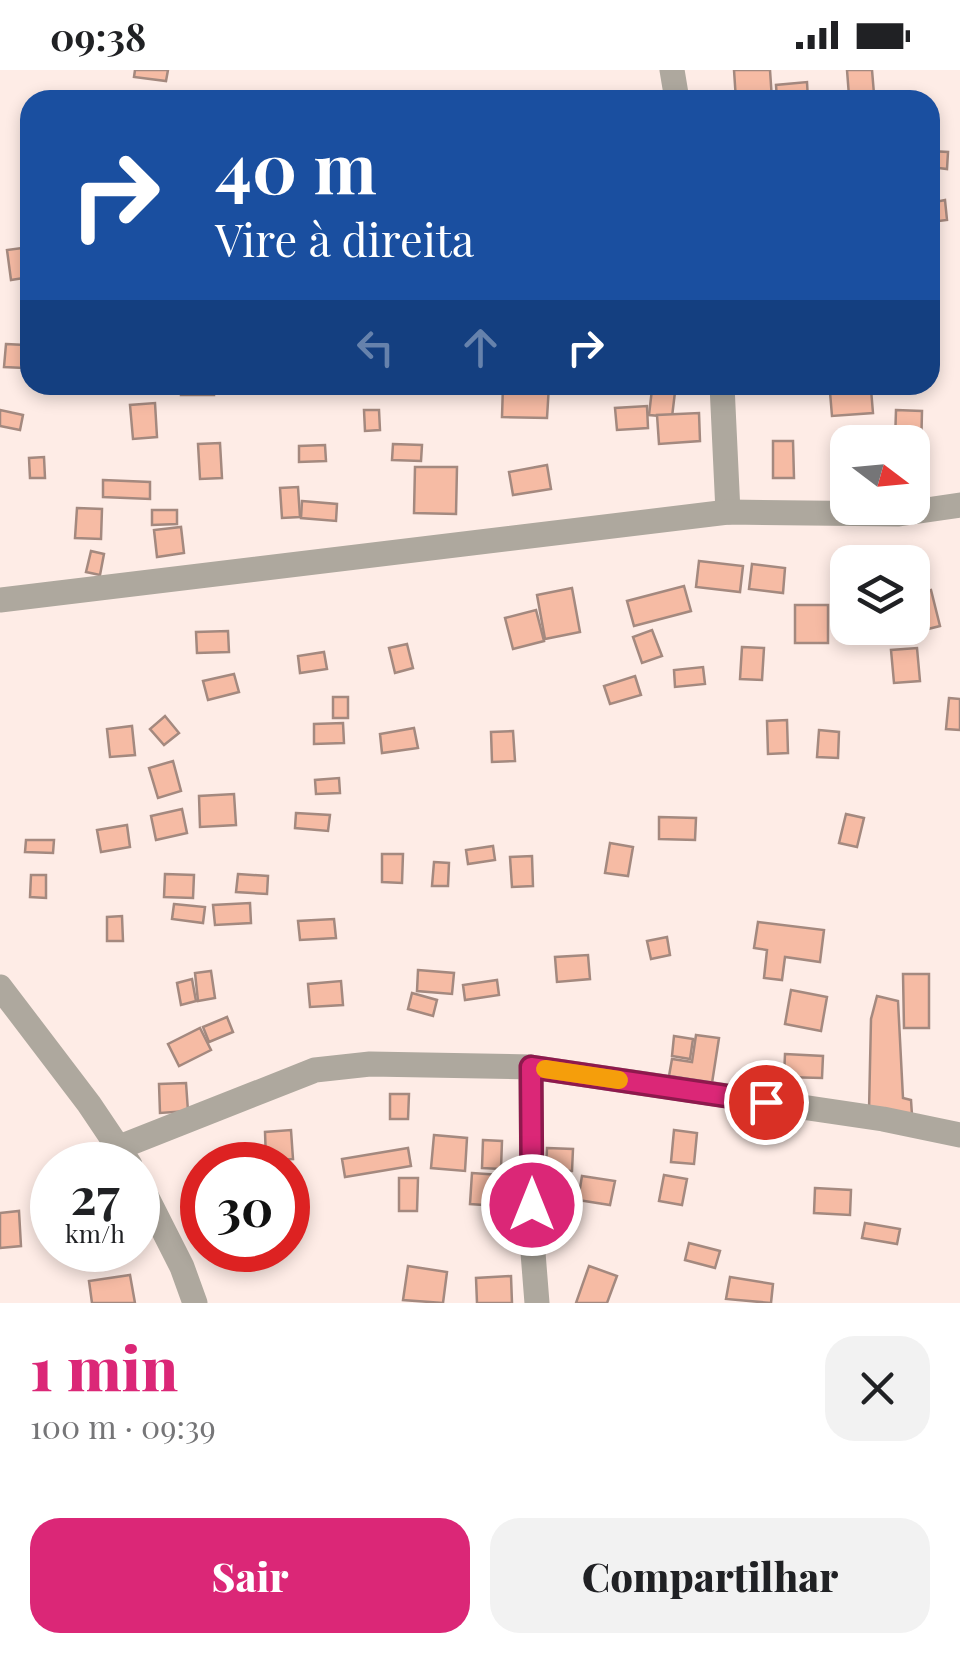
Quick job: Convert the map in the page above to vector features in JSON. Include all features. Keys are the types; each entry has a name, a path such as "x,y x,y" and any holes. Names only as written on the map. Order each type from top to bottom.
{"street":[{"path":"722,395 728,512"},
{"path":"0,600 728,512 899,514 960,505"},
{"path":"0,987 115,1142"},
{"path":"156,1142 315,1070 370,1064 531,1067 884,1119 960,1135"},
{"path":"531,1067 532,1240 537,1303"},
{"path":"160,1224 195,1303"}],"building":[{"path":"135,70 168,70 166,81 134,77"},
{"path":"734,70 770,70 771,90 735,90"},
{"path":"847,70 872,70 874,90 849,90"},
{"path":"807,82 807,90 776,90 776,85"},
{"path":"940,152 948,152 947,169 940,168"},
{"path":"945,200 947,220 940,221 940,201"},
{"path":"20,248 20,279 11,280 7,250"},
{"path":"6,344 20,345 20,368 4,367"},
{"path":"503,395 548,395 547,418 502,417"},
{"path":"651,395 675,395 672,417 649,415"},
{"path":"830,395 872,395 873,413 832,416"},
{"path":"155,403 157,437 133,439 130,405"},
{"path":"647,406 648,428 617,430 615,408"},
{"path":"0,410 23,415 20,430 0,426"},
{"path":"364,410 379,410 380,430 365,431"},
{"path":"896,410 922,411 922,425 896,425"},
{"path":"699,413 700,441 659,444 657,415"},
{"path":"773,441 793,441 794,478 773,478"},
{"path":"220,443 222,478 200,479 198,444"},
{"path":"393,444 422,445 421,461 392,460"},
{"path":"325,445 326,461 299,462 299,446"},
{"path":"44,457 45,478 30,478 29,458"},
{"path":"547,465 551,489 513,495 509,472"},
{"path":"415,467 457,467 456,514 414,513"},
{"path":"103,480 150,482 150,499 103,497"},
{"path":"298,487 300,517 282,518 280,488"},
{"path":"302,501 337,504 336,521 301,518"},
{"path":"77,508 102,509 101,539 75,538"},
{"path":"152,510 177,510 177,524 152,525"},
{"path":"181,527 184,553 157,557 154,530"},
{"path":"91,551 104,554 100,575 86,572"},
{"path":"699,561 743,566 740,592 696,587"},
{"path":"752,564 785,568 783,593 749,589"},
{"path":"684,586 691,611 634,626 627,601"},
{"path":"572,588 580,632 545,639 537,595"},
{"path":"930,590 940,626 930,628"},
{"path":"795,605 828,605 828,643 795,643"},
{"path":"536,610 544,641 513,649 505,618"},
{"path":"652,630 662,656 642,663 633,637"},
{"path":"228,631 229,652 197,653 196,632"},
{"path":"407,644 413,668 395,673 389,648"},
{"path":"742,647 764,648 762,680 740,679"},
{"path":"917,648 920,681 894,683 891,650"},
{"path":"324,652 327,669 300,673 298,656"},
{"path":"703,667 705,684 675,687 674,670"},
{"path":"234,674 239,692 208,700 203,681"},
{"path":"635,676 641,695 610,704 604,686"},
{"path":"333,697 348,697 348,718 333,718"},
{"path":"949,698 960,699 960,730 946,729"},
{"path":"165,716 179,733 164,745 150,729"},
{"path":"787,720 788,753 768,754 767,721"},
{"path":"343,723 344,743 314,744 314,724"},
{"path":"132,726 135,755 110,757 107,729"},
{"path":"414,728 418,748 382,753 380,734"},
{"path":"819,730 839,732 838,758 817,757"},
{"path":"513,731 515,761 492,762 491,732"},
{"path":"173,761 181,791 158,798 149,768"},
{"path":"339,778 340,793 316,794 315,780"},
{"path":"234,794 236,825 200,827 199,796"},
{"path":"182,809 187,833 156,840 151,816"},
{"path":"296,813 330,815 328,831 295,828"},
{"path":"846,814 864,818 857,847 839,843"},
{"path":"659,817 696,818 695,840 659,839"},
{"path":"127,825 130,847 101,852 97,830"},
{"path":"26,840 54,840 53,853 25,852"},
{"path":"610,843 633,847 628,876 605,873"},
{"path":"493,846 495,860 468,864 466,850"},
{"path":"382,854 403,854 402,883 382,882"},
{"path":"532,856 533,886 512,887 510,857"},
{"path":"434,862 449,863 448,886 432,886"},
{"path":"165,874 194,875 193,898 164,897"},
{"path":"238,874 268,876 267,894 236,892"},
{"path":"31,875 46,875 46,898 30,897"},
{"path":"250,903 251,923 215,925 213,905"},
{"path":"174,904 205,907 203,923 172,919"},
{"path":"122,916 123,941 107,941 107,917"},
{"path":"334,919 336,938 300,940 298,921"},
{"path":"758,922 824,930 820,962 785,957 782,980 764,978 767,950 754,948"},
{"path":"667,937 670,955 651,959 647,941"},
{"path":"588,955 590,979 557,982 555,957"},
{"path":"418,970 454,973 452,994 417,991"},
{"path":"211,971 215,998 198,1001 195,973"},
{"path":"903,974 929,974 929,1028 904,1028"},
{"path":"192,979 196,1001 181,1005 177,983"},
{"path":"497,980 499,995 465,1000 463,985"},
{"path":"341,981 343,1005 310,1007 308,984"},
{"path":"791,990 827,997 821,1031 785,1024"},
{"path":"412,993 437,1000 433,1016 408,1009"},
{"path":"877,996 898,1001 903,1098 911,1100 912,1115 869,1111 871,1019"},
{"path":"227,1017 233,1032 209,1042 203,1027"},
{"path":"200,1028 211,1050 179,1066 168,1044"},
{"path":"696,1035 719,1038 712,1083 669,1076 672,1059 692,1062"},
{"path":"674,1036 693,1039 690,1059 672,1056"},
{"path":"785,1054 823,1056 822,1078 784,1077"},
{"path":"186,1083 188,1111 160,1113 159,1084"},
{"path":"390,1094 409,1094 408,1119 390,1119"},
{"path":"291,1130 292,1142 265,1142 265,1132"},
{"path":"674,1130 697,1133 694,1164 671,1162"},
{"path":"434,1135 467,1138 465,1171 431,1168"},
{"path":"483,1140 502,1141 501,1169 482,1168"},
{"path":"408,1148 411,1166 345,1177 342,1159"},
{"path":"547,1148 573,1149 572,1171 546,1170"},
{"path":"472,1173 500,1175 498,1206 470,1204"},
{"path":"664,1175 687,1179 682,1205 659,1201"},
{"path":"582,1176 615,1181 610,1205 578,1200"},
{"path":"399,1178 418,1178 417,1211 399,1211"},
{"path":"815,1188 851,1190 850,1215 814,1213"},
{"path":"19,1211 21,1246 0,1248 0,1213"},
{"path":"865,1223 900,1229 897,1244 862,1238"},
{"path":"689,1243 720,1251 715,1268 685,1260"},
{"path":"408,1266 447,1272 443,1303 403,1300"},
{"path":"589,1266 617,1276 607,1303 576,1303"},
{"path":"130,1275 135,1303 92,1303 89,1281"},
{"path":"511,1276 512,1303 477,1303 476,1278"},
{"path":"730,1277 773,1284 771,1303 726,1299"}],"slow traffic":[{"path":"545,1069 619,1080"}],"route":[{"path":"532,1205 531,1067 766,1102"}]}
